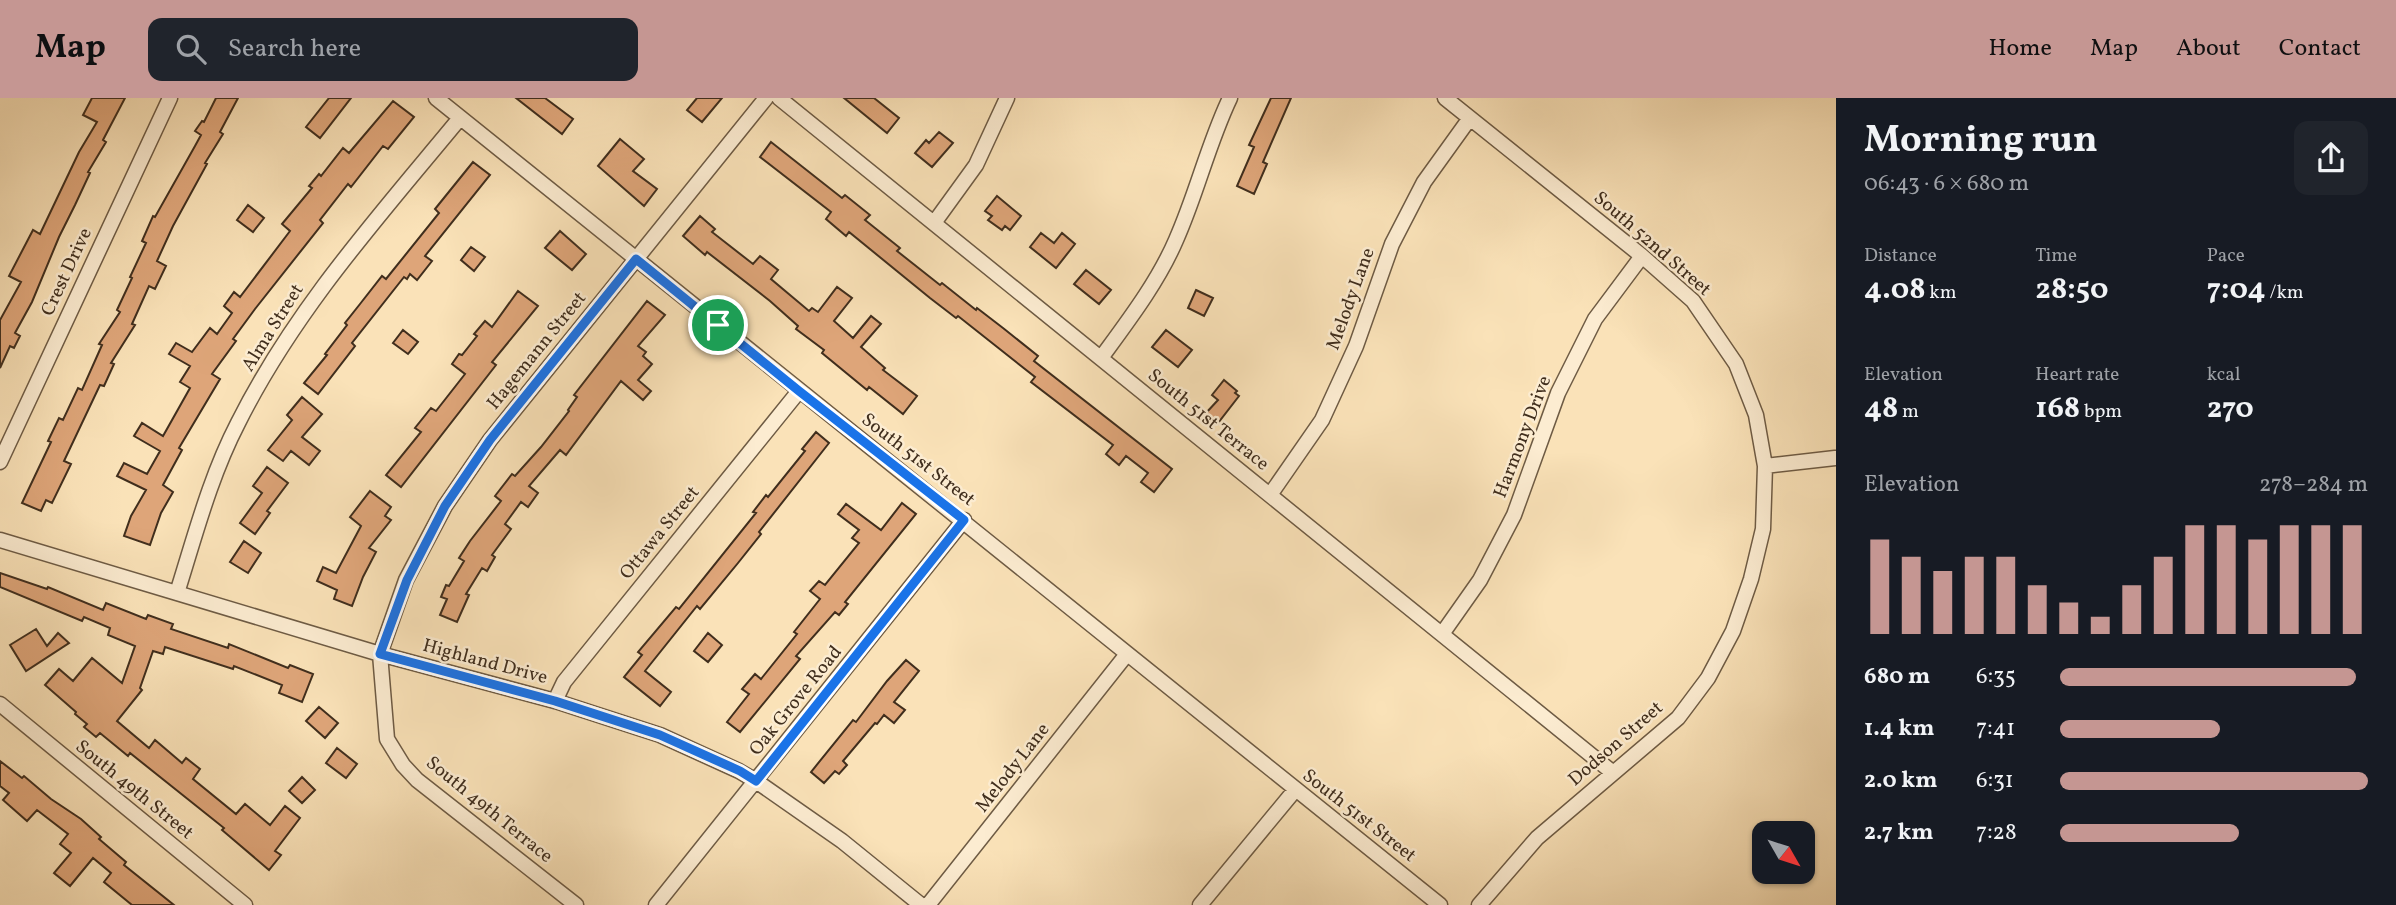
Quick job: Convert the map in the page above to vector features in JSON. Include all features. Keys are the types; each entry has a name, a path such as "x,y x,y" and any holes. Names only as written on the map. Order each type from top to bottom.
{"street":[{"name":"Crest Drive","path":"0,461 170,98"},
{"name":"South 51st Street","path":"436,98 1440,905"},
{"name":"Hagemann Street","path":"380,654 407,580 445,506 490,440 766,98"},
{"name":"South 51st Terrace","path":"779,98 1612,772"},
{"path":"934,223 976,164 1007,98"},
{"path":"1101,358 1140,303 1176,241 1215,130 1230,98"},
{"name":"South 52nd Street","path":"1445,98 1642,256 1693,301 1737,364 1756,415 1765,466"},
{"name":"Alma Street","path":"177,593 206,497 232,436 286,338 333,271 460,118"},
{"name":"Melody Lane","path":"1270,495 1322,420 1356,346 1392,244 1424,182 1470,118"},
{"name":"Harmony Drive","path":"1442,634 1480,580 1514,515 1558,393 1595,319 1642,256"},
{"name":"Ottawa Street","path":"555,701 564,682 799,391"},
{"path":"1765,466 1836,455"},
{"name":"Dodson Street","path":"1479,905 1537,838 1678,718 1708,678 1733,631 1751,579 1763,528 1765,466"},
{"name":"Oak Grove Road","path":"656,905 964,520"},
{"name":"Highland Drive","path":"0,540 380,654 555,701 660,735 740,771 756,781 842,841 921,905"},
{"name":"South 49th Terrace","path":"380,654 387,739 403,765 576,905"},
{"name":"Melody Lane","path":"928,905 1127,654"},
{"name":"South 49th Street","path":"0,704 245,905"},
{"path":"1200,905 1295,790"}],"building":[{"path":"92,98 125,98 103,140 106,142 88,172 90,173 32,302 15,333 20,336 14,348 10,346 0,368 0,320 21,282 9,276 33,230 40,234 79,152 97,122 83,115"},
{"path":"216,98 238,98 220,132 223,134 205,163 207,164 157,261 166,266 155,289 149,286 132,324 135,325 111,363 114,364 104,386 100,385 64,461 71,464 52,503 46,500 41,511 22,503 51,442 48,441 59,418 63,420 78,388 82,390 102,345 99,344 120,312 117,310 146,243 142,241 153,216 155,217 201,135 195,131 202,121 204,122"},
{"path":"329,98 351,98 320,138 306,127"},
{"path":"516,98 545,98 573,119 562,134"},
{"path":"697,98 722,98 702,122 687,110"},
{"path":"844,98 874,98 899,118 887,133"},
{"path":"1271,98 1291,98 1263,162 1267,164 1254,194 1237,186 1254,147 1249,145"},
{"path":"393,101 414,117 388,149 383,146 351,187 348,184 320,220 323,223 233,339 236,341 212,374 220,379 179,448 182,450 163,485 173,492 161,513 150,545 124,536 131,516 146,490 117,476 124,463 147,474 160,451 134,436 142,423 163,436 190,388 180,382 190,366 169,354 176,343 192,352 210,328 217,334 232,313 224,306 234,292 240,297 290,231 282,224 312,188 309,186 319,174 321,176 343,148 349,153"},
{"path":"939,132 953,143 932,167 915,153 926,140 929,143"},
{"path":"620,139 644,159 633,171 657,189 644,206 598,166"},
{"path":"771,142 842,198 845,195 870,215 865,220 900,248 897,251 940,285 942,283 1003,328 1038,356 1034,361 1172,469 1154,492 1141,482 1148,473 1126,456 1119,465 1106,454 1113,445 1031,382 1035,377 958,316 956,318 930,298 849,232 846,236 826,219 831,212 760,157"},
{"path":"473,162 490,175 425,256 432,261 417,280 410,274 407,279 404,277 352,343 355,346 318,394 304,383 327,355 325,354 347,325 345,323 382,276 386,279 439,213 435,209"},
{"path":"997,196 1021,216 1010,230 1005,226 1002,230 988,220 992,216 985,211"},
{"path":"248,205 264,218 253,232 237,220"},
{"path":"700,216 715,229 712,232 753,264 760,256 778,270 771,279 809,311 812,308 818,312 837,287 852,298 834,321 853,338 871,316 881,324 861,347 885,368 883,370 917,396 903,414 869,387 867,390 822,353 824,350 796,329 798,326 770,301 683,236"},
{"path":"560,231 586,254 572,270 545,248"},
{"path":"1041,233 1054,243 1062,233 1075,244 1056,268 1030,247"},
{"path":"471,247 485,257 474,271 461,260"},
{"path":"1086,270 1111,290 1099,304 1074,284"},
{"path":"1196,290 1213,298 1204,316 1188,308"},
{"path":"518,291 538,306 492,362 496,365 401,487 386,475 421,432 415,428 431,408 436,411 465,374 452,364 477,336 474,334 485,321 492,327"},
{"path":"647,301 665,315 638,346 646,352 643,356 652,364 638,380 651,391 643,400 621,381 566,455 560,450 529,486 538,493 528,507 521,502 505,524 511,529 492,555 495,557 487,571 482,568 466,594 469,595 457,622 440,615 447,599 441,597 446,585 449,586 464,561 459,558 501,501 495,496 512,474 515,476 541,447 569,411 577,397 574,395"},
{"path":"403,330 418,342 408,354 393,343"},
{"path":"1166,330 1192,350 1178,367 1152,347"},
{"path":"1224,380 1239,396 1218,423 1206,413 1218,400 1212,395"},
{"path":"302,397 322,414 302,437 320,451 309,465 291,451 283,461 268,450 292,420 287,415"},
{"path":"816,432 829,443 738,563 700,609 697,606 645,671 671,692 660,706 624,677 642,655 638,652 676,607 679,609 756,513 753,512 766,495 768,497 805,451 802,449"},
{"path":"267,467 288,483 267,511 270,513 255,534 240,523 262,493 253,486"},
{"path":"370,491 391,507 385,516 391,520 369,548 376,552 352,606 334,599 337,590 317,581 323,567 336,573 361,526 350,517"},
{"path":"902,503 916,514 845,602 848,604 839,615 835,612 796,656 800,659 740,732 727,722 749,694 742,689 755,674 761,679 797,634 794,632 820,599 810,591 819,581 825,585 859,543 852,538 859,530 838,514 846,504 881,530"},
{"path":"244,541 261,553 248,573 230,562"},
{"path":"0,573 47,589 48,587 103,610 106,603 146,619 148,615 173,624 171,629 228,648 229,644 288,668 290,665 313,674 302,702 279,693 282,685 234,666 233,669 165,647 163,654 153,651 140,688 142,690 117,721 149,748 155,740 182,763 186,758 200,769 193,779 236,814 245,804 270,825 285,806 300,818 275,851 281,855 269,870 222,830 224,828 130,753 128,756 100,733 96,737 84,727 87,724 76,712 45,685 59,669 73,681 92,658 122,683 135,646 108,635 110,628 84,617 82,621 0,587"},
{"path":"36,629 47,646 58,633 69,643 26,671 10,645"},
{"path":"708,633 722,645 708,662 694,651"},
{"path":"906,660 919,671 894,702 905,710 894,723 884,715 875,723 843,761 847,765 839,774 835,771 824,783 811,772"},
{"path":"319,707 338,723 325,738 306,721"},
{"path":"337,748 357,764 346,778 326,763"},
{"path":"0,761 81,819 126,862 124,865 174,905 132,905 104,882 111,873 93,858 70,886 54,873 71,853 60,844 68,834 37,810 27,821 3,800 9,793 0,786"},
{"path":"302,777 315,790 302,803 289,791"}],"route":[{"path":"636,259 718,325 964,520 756,781 740,771 660,735 555,701 380,654 407,580 445,506 490,440 636,259"}]}
